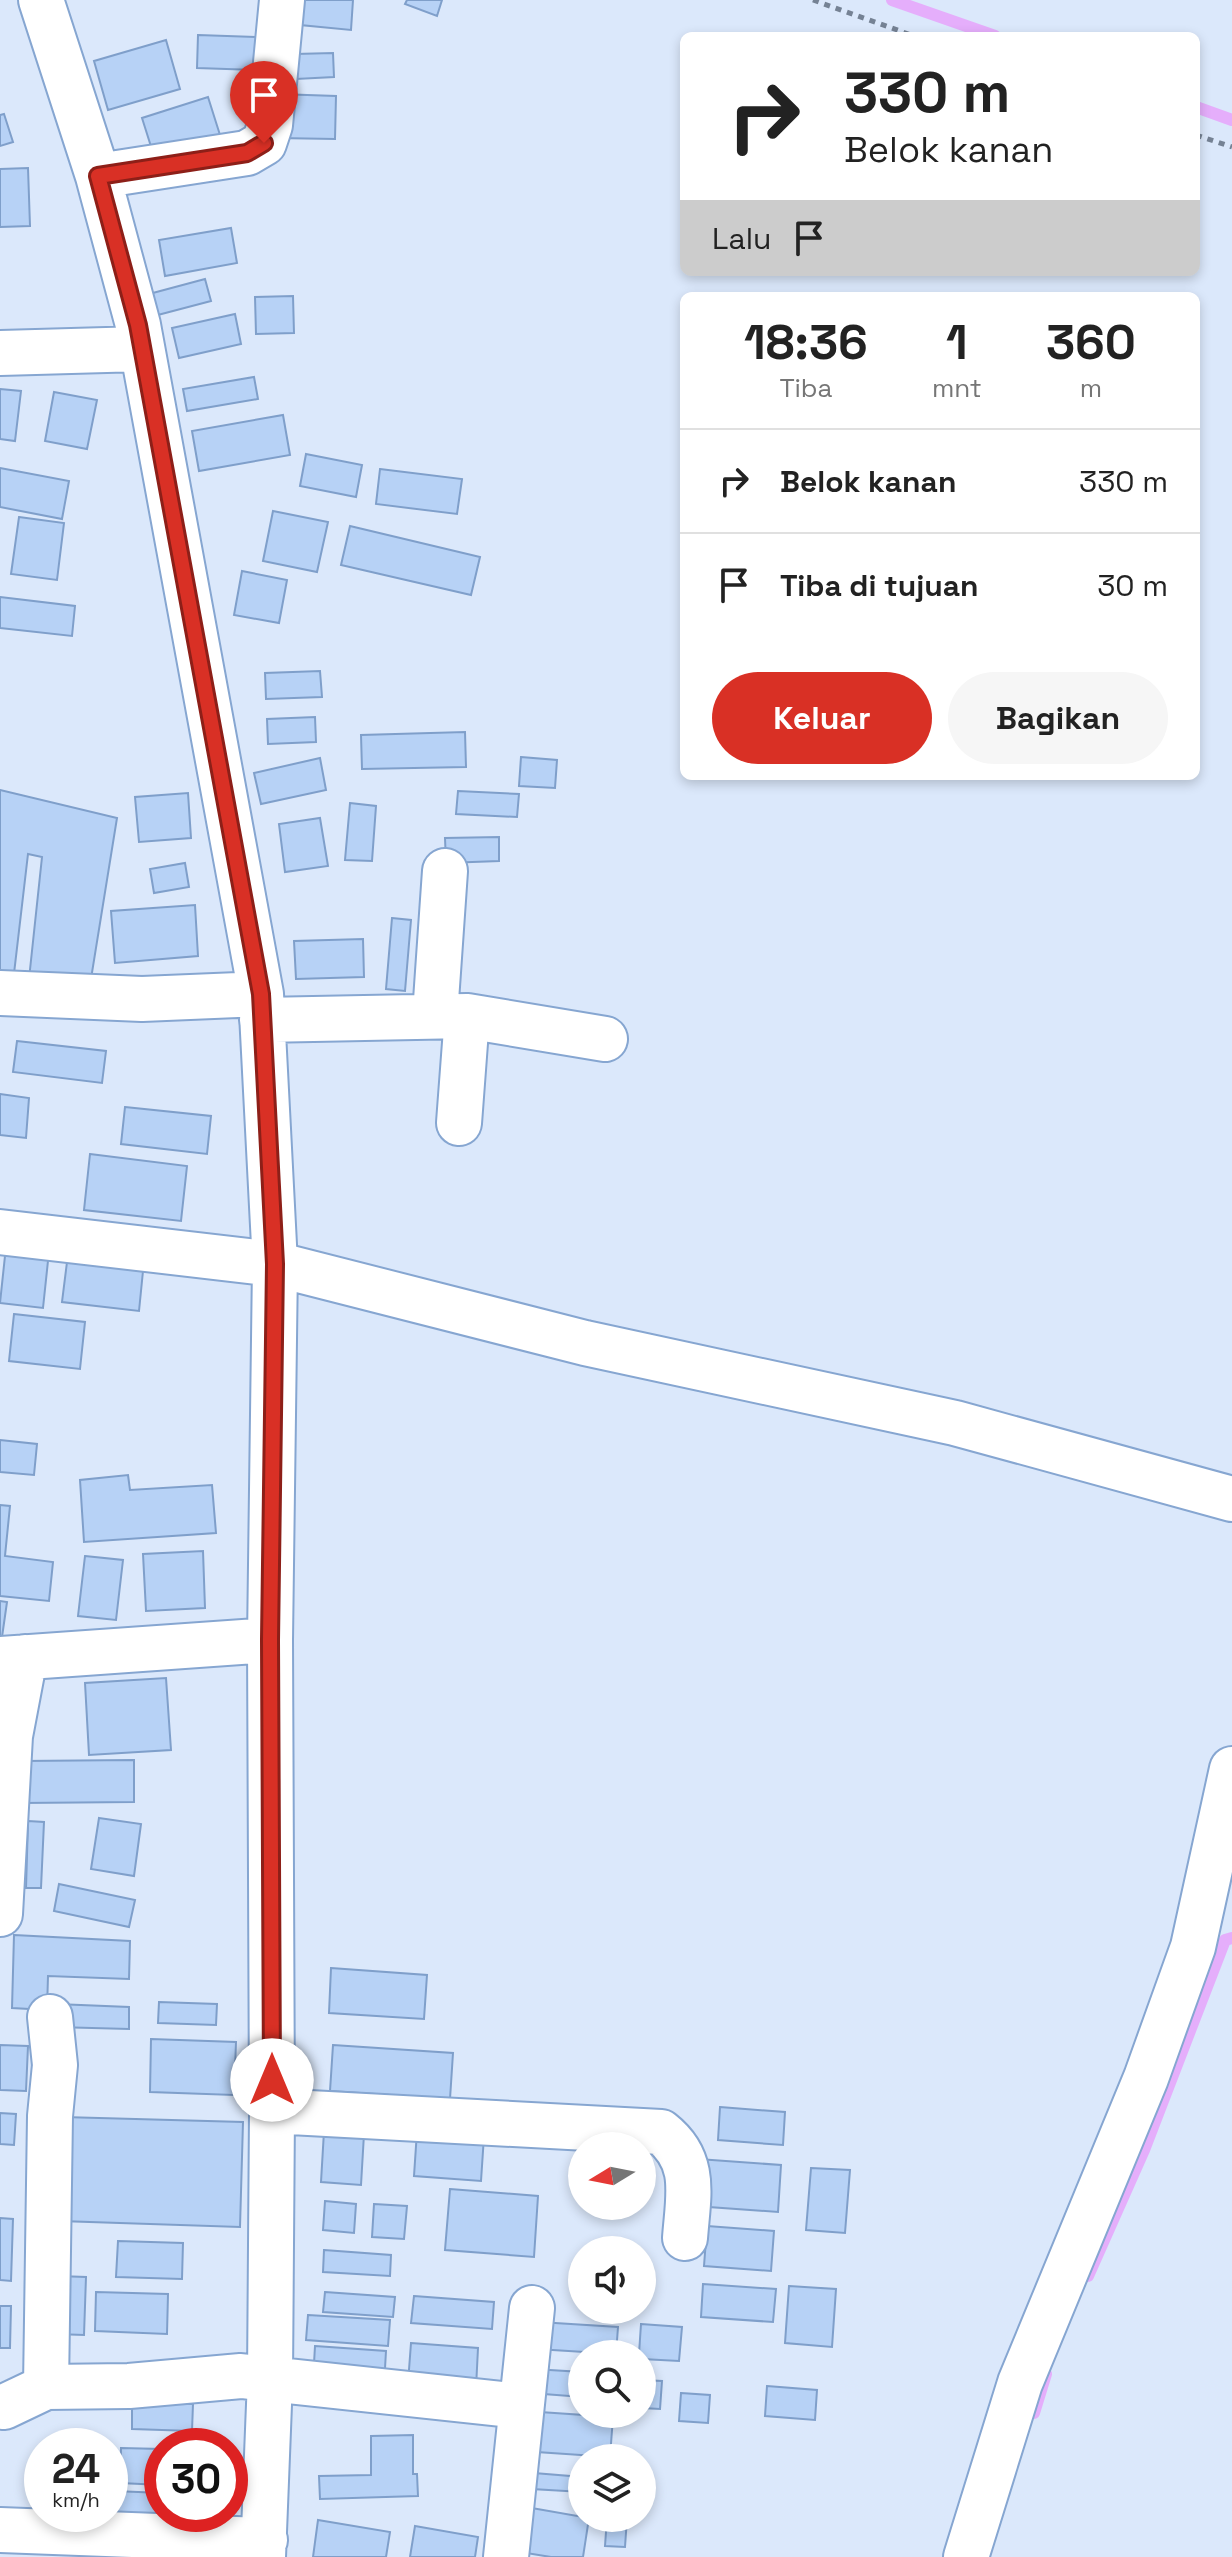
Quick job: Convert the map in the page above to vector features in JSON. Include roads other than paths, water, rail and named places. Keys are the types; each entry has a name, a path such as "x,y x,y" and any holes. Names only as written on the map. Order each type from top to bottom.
{"street":[{"path":"0,2530 264,2548 270,2379 270,1640 275,1264 262,1007 142,349 98,176 41,0"},
{"path":"98,176 247,153 264,143 270,125 282,0"},
{"path":"0,353 142,349"},
{"path":"445,871 459,1123"},
{"path":"0,993 451,1015 605,1039"},
{"path":"0,1232 275,1264 585,1343 955,1423 1232,1499"},
{"path":"0,1914 13,1658 270,1640"},
{"path":"966,2557 1020,2383 1146,2078 1193,1947 1232,1769"},
{"path":"46,2387 50,2116 55,2065 50,2017"},
{"path":"272,2111 661,2132 684,2157 688,2192 685,2238"},
{"path":"506,2557 532,2308"},
{"path":"4,2407 46,2387 129,2386 241,2376 521,2406"}],"waterway":[{"path":"892,0 984,32"},
{"path":"1200,108 1232,120"},
{"path":"1088,2276 1144,2150 1225,1940 1232,1938"},
{"path":"1034,2413 1046,2374"}]}
